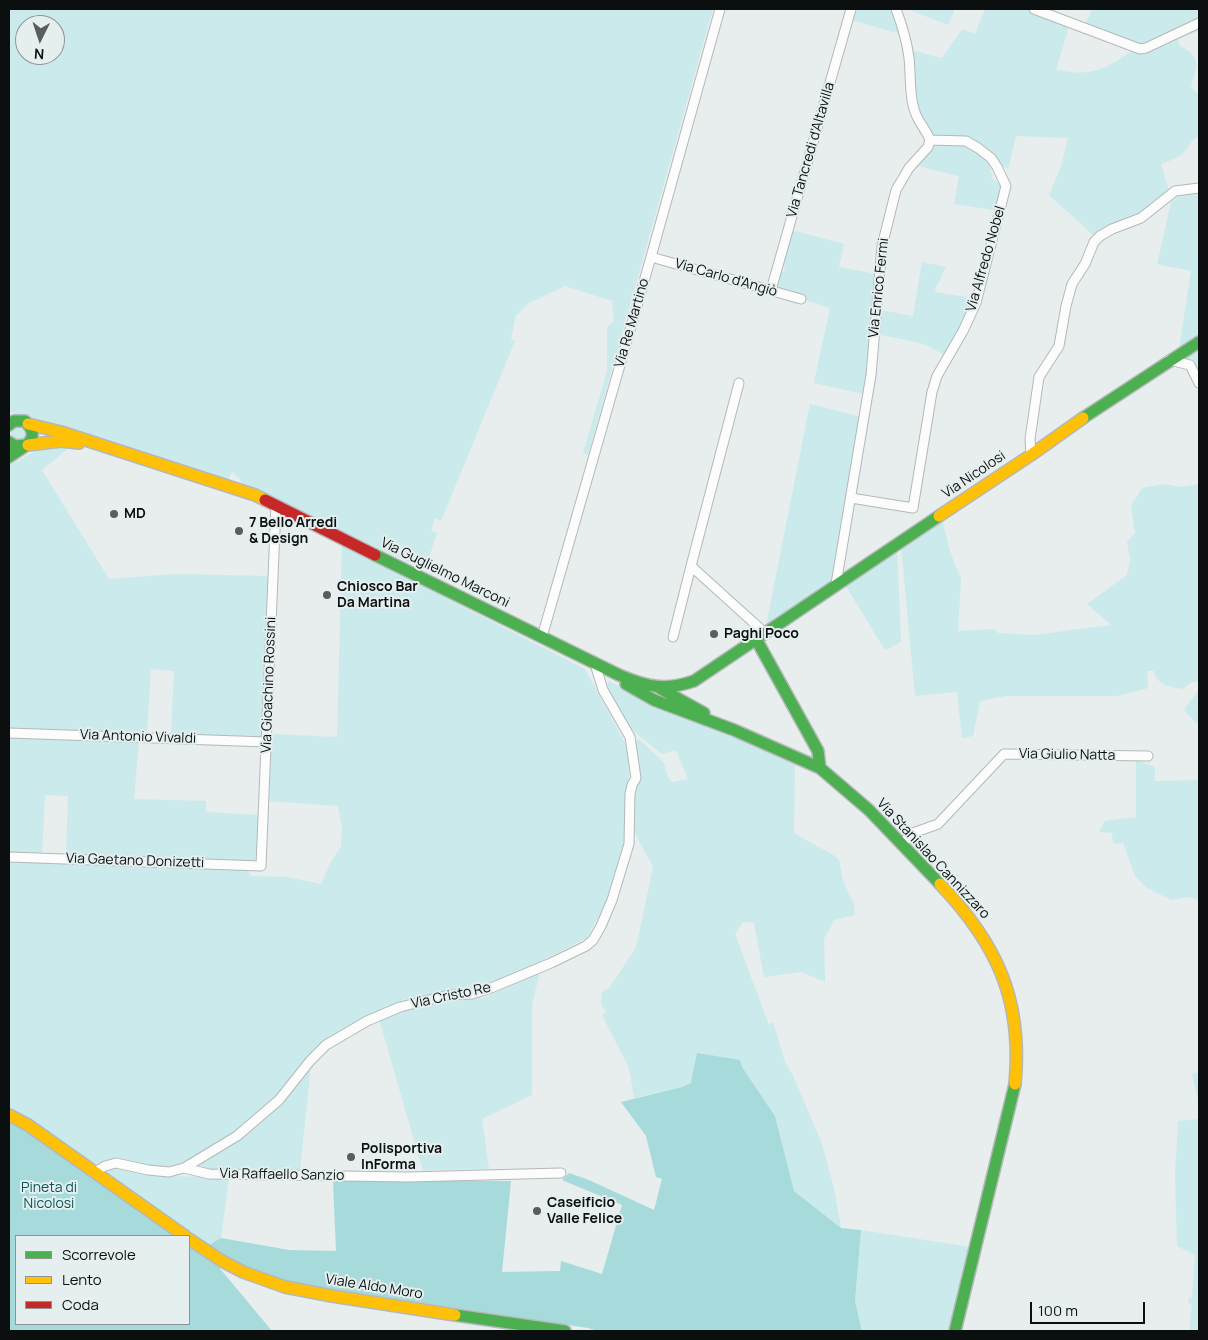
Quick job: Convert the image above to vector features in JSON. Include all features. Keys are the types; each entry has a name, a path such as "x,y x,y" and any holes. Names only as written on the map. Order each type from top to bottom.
{"street":[{"name":"Via Re Martino","path":"542,637 720,9"},
{"name":"Via Tancredi d'Altavilla","path":"771,290 851,9"},
{"path":"896,9 907,43 911,98 914,112 930,140"},
{"path":"1034,9 1140,49 1146,48 1199,23"},
{"name":"Via Alfredo Nobel","path":"851,498 913,508 932,392 937,376 963,331 976,303 1006,186 991,158 978,148 966,141 930,140"},
{"name":"Via Enrico Fermi","path":"836,584 870,375 882,246 896,190 909,168 928,147 930,140"},
{"path":"1031,455 1030,439 1039,377 1059,346 1072,284 1085,264 1094,242 1112,229 1141,218 1175,191 1199,188"},
{"name":"Via Carlo d'Angiò","path":"651,257 800,299"},
{"name":"Via Nicolosi","path":"760,636 1031,455 1169,360 1199,342"},
{"path":"1169,360 1190,365 1199,383"},
{"path":"673,638 738,382"},
{"path":"9,458 26,446 33,435 33,431 16,422"},
{"path":"16,422 61,432 112,450"},
{"path":"9,442 14,446 26,446 60,441 112,450"},
{"name":"Via Guglielmo Marconi","path":"112,450 255,495 595,664 631,680 657,687 683,686 694,681 760,636"},
{"name":"Via Gioachino Rossini","path":"261,866 276,505"},
{"path":"691,566 760,636 764,651 818,751 820,768"},
{"path":"595,664 654,700 734,730"},
{"name":"Via Cristo Re","path":"95,1172 116,1163 148,1170 169,1172 184,1168 244,1130 279,1100 326,1045 367,1021 400,1007 449,995 472,994 491,988 552,963 586,946 593,940 612,900 629,844 630,794 636,778 630,737 603,690 595,664"},
{"path":"657,687 734,730"},
{"name":"Via Stanislao Cannizzaro","path":"734,730 820,768 844,786 966,912 981,932 1006,984 1016,1023 1018,1070 955,1331"},
{"name":"Via Antonio Vivaldi","path":"9,732 266,742"},
{"name":"Via Giulio Natta","path":"902,844 913,833 938,824 1004,754 1148,756"},
{"name":"Via Gaetano Donizetti","path":"9,857 261,866"},
{"path":"9,1115 28,1125 184,1235"},
{"name":"Via Raffaello Sanzio","path":"184,1168 209,1174 389,1177 561,1173"},
{"name":"Viale Aldo Moro","path":"190,1240 222,1261 243,1272 285,1287 332,1296 565,1331"}],"shaded area":[{"path":"9,9 713,9 588,455 583,453 607,371 607,327 614,321 612,301 565,286 529,303 516,315 511,339 515,341 441,521 435,518 431,530 437,533 425,570 244,486 232,472 228,480 9,412"},
{"path":"855,9 894,9 901,34 851,20"},
{"path":"907,9 955,9 948,25"},
{"path":"985,9 1024,9 1069,26 1056,70 1075,73 1100,69 1143,46 1199,25 1199,31 1178,39 1180,46 1192,55 1196,63 1191,87 1199,95 1199,136 1180,155 1161,164 1169,191 1138,214 1093,235 1049,195 1061,167 1068,138 1016,136 1008,169 980,147 933,136 915,106 911,50 942,58 962,29 975,34"},
{"path":"1092,9 1199,9 1199,20 1143,47 1085,25"},
{"path":"942,144 968,145 989,162 992,178 1002,189 993,210 954,204 959,176 914,165 930,147"},
{"path":"1199,194 1199,336 1179,350 1191,271 1157,264 1171,202 1180,195"},
{"path":"792,230 844,244 839,267 876,274 867,374 863,394 814,383 830,308 805,300 805,296 776,288 780,272 784,272 785,267 782,265"},
{"path":"922,262 946,267 934,292 974,298 972,307 945,355 924,344 877,334 880,310 913,316"},
{"path":"1199,347 1199,381 1197,376 1177,360"},
{"path":"810,404 861,417 833,578 831,583 766,626"},
{"path":"16,426 22,426 27,431 25,440 16,442 11,437 11,431"},
{"path":"70,447 42,470 109,579 175,574 268,576 264,738 171,735 174,671 151,669 147,734 9,730 9,466 39,449"},
{"path":"1165,484 1181,487 1199,484 1199,681 1190,683 1183,689 1161,682 1155,676 1154,671 1147,671 1148,688 1118,696 1006,696 980,701 973,736 962,738 957,692 915,696 901,546 942,519 950,552 961,579 958,631 995,629 998,633 1034,635 1111,625 1087,604 1127,575 1130,560 1127,542 1135,533 1131,506 1142,488"},
{"path":"342,545 585,669 627,747 629,776 626,793 626,843 609,897 587,938 526,969 476,989 428,995 407,1001 407,999 402,1000 400,1003 323,1042 310,1054 277,1095 249,1121 230,1137 178,1166 147,1167 111,1159 92,1164 9,1109 9,861 247,868 251,876 287,877 321,884 341,846 342,827 338,806 269,801 271,734 337,737"},
{"path":"897,548 901,642 885,650 844,583"},
{"path":"608,681 795,765 794,833 839,860 843,881 854,904 855,915 834,920 824,939 825,982 801,972 764,977 754,922 743,922 735,934 769,1025 773,1022 785,1062 821,1141 834,1188 841,1228 794,1191 775,1116 742,1067 740,1060 682,1087 634,1098 629,1068 602,1015 606,1013 601,1003 602,992 609,988 636,948 653,867 635,833 632,795 633,742 639,739 664,763 667,775 672,782 688,779 676,750 662,754 627,726 607,689"},
{"path":"1199,689 1199,726 1184,710"},
{"path":"9,735 139,741 134,799 206,801 206,812 259,815 258,855 256,859 251,861 66,855 68,796 45,795 42,855 9,854"},
{"path":"1136,760 1155,767 1155,781 1199,780 1199,900 1189,897 1171,900 1147,888 1135,876 1123,843 1113,844 1112,833 1099,832 1105,821 1136,817"},
{"path":"540,972 532,1004 532,1095 482,1119 489,1169 423,1171 379,1019 429,1002 486,997"},
{"path":"311,1064 300,1171 253,1169 211,1171 202,1168 199,1162 238,1138"},
{"path":"1199,1072 1199,1104 1192,1074"},
{"path":"1199,1119 1199,1331 1189,1331 1192,1305 1188,1303 1188,1299 1192,1297 1195,1255 1177,1246 1175,1174 1178,1121"},
{"path":"116,1167 157,1176 229,1177 221,1238 207,1245 108,1175 107,1169"},
{"path":"861,1230 970,1247 951,1325 946,1331 862,1331 855,1301"}],"green space":[{"path":"697,1053 740,1060 742,1067 775,1116 794,1191 841,1228 861,1230 855,1301 862,1331 598,1331 290,1283 247,1268 207,1246 221,1238 289,1250 336,1251 333,1181 511,1181 502,1272 560,1271 561,1261 602,1274 622,1205 562,1180 569,1173 589,1180 654,1210 662,1179 656,1177 646,1136 621,1102 682,1087 691,1083"},
{"name":"Pineta di Nicolosi","path":"9,1121 30,1133 175,1235 15,1235 15,1325 190,1325 190,1246 217,1265 272,1331 9,1331"}],"traffic: fast":[{"path":"1083,418 1199,342"},
{"path":"9,425 14,421 25,421 32,433 31,439 26,445 15,446 9,442"},
{"path":"9,457 24,447"},
{"path":"375,555 619,675 647,685 665,687 694,681 939,516"},
{"path":"756,639 818,751 820,768 869,810 940,884"},
{"path":"626,684 654,700 734,730 820,768"},
{"path":"661,689 704,713"},
{"path":"955,1331 1015,1084"},
{"path":"455,1315 565,1331"}],"traffic: slow":[{"path":"939,516 1083,418"},
{"path":"28,424 61,432 255,495 265,500"},
{"path":"28,445 61,441 79,443"},
{"path":"940,884 977,929 1002,975 1010,1000 1015,1026 1015,1084"},
{"path":"9,1115 28,1125 184,1235"},
{"path":"190,1240 222,1261 243,1272 285,1287 455,1315"}],"traffic: jam":[{"path":"265,500 375,555"}],"place":[{"name":"MD","path":"114,514"},
{"name":"7 Bello Arredi & Design","path":"239,531"},
{"name":"Chiosco Bar Da Martina","path":"327,595"},
{"name":"Paghi Poco","path":"714,634"},
{"name":"Polisportiva InForma","path":"351,1157"},
{"name":"Caseificio Valle Felice","path":"537,1211"}]}
